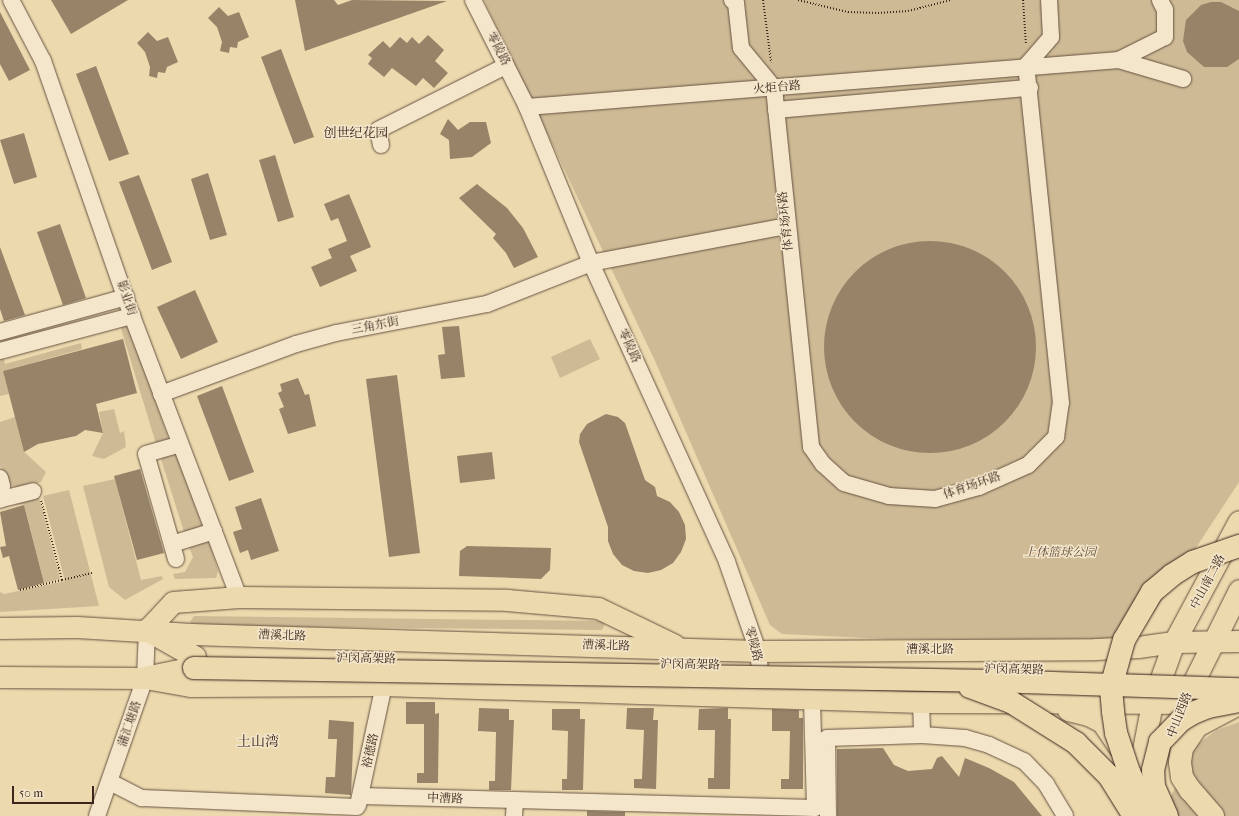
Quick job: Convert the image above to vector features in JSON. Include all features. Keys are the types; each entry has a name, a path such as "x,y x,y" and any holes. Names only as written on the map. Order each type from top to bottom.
{"highway":[{"path":"1149,816 1129,772 1116,733 1111,687 1124,640 1152,592 1172,575 1193,562 1239,546"},
{"name":"沪闵高架路","path":"147,630 194,662"},
{"path":"194,662 1239,689"},
{"name":"沪闵高架路","path":"146,678 194,662 1239,674"},
{"path":"936,680 992,694 1058,730 1082,748 1109,776 1132,810"},
{"path":"1167,816 1154,787 1153,770 1160,742 1180,721 1193,714 1208,707 1239,703"},
{"path":"1213,816 1199,802 1182,777 1180,762 1182,748 1197,726 1220,712 1239,703"}],"main road":[{"name":"中山南二路","path":"1174,642 1239,522"},
{"path":"1213,642 1239,590"},
{"path":"147,630 173,602 239,597 507,600 598,608 683,649"},
{"name":"漕溪北路","path":"0,628 77,627 147,630 191,634 758,651 1096,649 1138,647 1174,642 1239,641"},
{"name":"中山西路","path":"1132,810 1152,703 1174,642"},
{"name":"中山西路","path":"1156,816 1172,731 1183,702 1213,642"},
{"path":"0,677 146,678 191,686 384,685 812,700 1022,704 1183,702 1239,703"},
{"path":"1022,704 1078,712 1102,722 1115,737 1121,752 1132,810"}],"street":[{"name":"影业街","path":"11,0 43,61 132,316 239,597"},
{"name":"零陵路","path":"473,0 527,107 591,263 727,562 758,651 764,698"},
{"path":"732,0 736,4 741,48 774,88"},
{"path":"1026,66 1051,37 1049,0"},
{"path":"1119,60 1165,37 1165,10 1160,0"},
{"path":"1119,60 1183,79"},
{"name":"火炬台路","path":"527,107 774,88 1026,66 1119,60"},
{"path":"381,145 378,130 506,66"},
{"name":"体育场环路","path":"774,88 786,226 811,447 823,464 844,483 889,496 935,499 979,486 1028,465 1056,437 1061,403 1030,88 1026,66"},
{"path":"776,110 1030,88"},
{"name":"三角东街","path":"161,394 296,344 336,333 487,304 591,263 786,226"},
{"path":"0,332 126,297"},
{"path":"0,351 132,316"},
{"path":"176,560 145,455 180,444"},
{"path":"0,478 1,500 37,494"},
{"path":"172,544 214,531"},
{"name":"蒲汇塘路","path":"97,816 146,678 147,630"},
{"name":"裕德路","path":"358,806 384,685"},
{"name":"中漕路","path":"110,782 142,798 358,806 514,809 815,808 812,700"},
{"path":"922,702 922,735"},
{"path":"828,816 827,738 922,735 965,738 989,745 1024,761 1046,784 1065,816"}],"path":[{"path":"763,0 769,51"},
{"path":"798,0 848,12 878,13 908,11 951,0"},
{"path":"1023,0 1026,26"},
{"path":"37,494 62,580"},
{"path":"20,590 92,573"}],"green space":[{"name":"上体篮球公园","path":"484,0 1239,0 1239,482 1150,618 1135,631 1106,640 889,639 782,634 770,625 655,361"},
{"path":"127,320 170,443 157,447 119,322"},
{"path":"590,339 600,359 560,378 551,357"},
{"path":"81,343 82,349 3,371 9,394 0,396 0,355 3,354 5,364"},
{"path":"114,409 120,433 124,431 126,447 104,459 92,456 103,433 99,412"},
{"path":"15,417 24,452 46,472 41,482 21,488 9,485 0,466 0,422"},
{"path":"174,449 203,528 185,535 159,453"},
{"path":"115,479 141,580 162,576 163,579 125,600 109,587 83,486"},
{"path":"69,490 99,606 0,612 0,592 4,594 65,581 43,496"},
{"path":"39,497 60,579 44,583 24,504 16,505 15,502"},
{"path":"208,538 218,571 216,578 175,579 173,574 185,572 193,557 188,544"},
{"path":"194,616 601,621 605,624 602,630 195,626 190,622"},
{"path":"1239,722 1239,816 1166,816 1171,796 1195,746 1217,730"}],"building":[{"path":"51,0 128,0 71,34"},
{"path":"295,0 334,0 338,5 352,0 447,1 305,51"},
{"path":"1211,2 1221,2 1239,11 1239,59 1227,67 1204,67 1187,52 1183,41 1186,20 1201,5"},
{"path":"219,7 228,16 239,12 249,37 238,42 237,48 230,47 229,53 220,51 222,42 217,27 208,18"},
{"path":"0,12 30,70 9,81 0,64"},
{"path":"148,32 157,41 168,37 178,62 167,67 165,73 158,72 157,78 149,76 150,67 145,52 137,43"},
{"path":"428,35 444,50 435,61 448,73 434,88 423,78 416,86 392,68 384,77 368,64 372,58 368,55 383,41 390,48 400,37 407,43 412,37 419,44"},
{"path":"281,49 314,137 294,144 261,57"},
{"path":"96,66 129,154 109,161 76,74"},
{"path":"448,119 458,130 470,122 486,122 491,143 472,157 450,159 449,140 440,134"},
{"path":"24,133 37,177 14,184 0,140"},
{"path":"275,155 294,217 278,222 259,160"},
{"path":"208,173 227,235 210,240 191,179"},
{"path":"139,175 172,262 152,270 119,182"},
{"path":"477,184 507,208 523,228 538,257 514,268 506,253 493,238 496,234 459,198"},
{"path":"349,194 371,247 350,256 357,271 320,287 311,267 332,258 328,249 347,241 338,218 331,221 324,204"},
{"path":"60,224 86,298 63,305 37,232"},
{"path":"930,241 951,243 970,249 989,259 1005,272 1018,288 1028,307 1034,326 1036,347 1034,368 1028,387 1018,406 1005,422 989,435 970,445 951,451 930,453 909,451 890,445 871,435 855,422 842,406 832,387 826,368 824,347 826,326 832,307 842,288 855,272 871,259 890,249 909,243"},
{"path":"0,247 25,315 4,321 0,309"},
{"path":"195,290 218,342 181,359 157,307"},
{"path":"459,326 465,377 441,379 438,355 445,354 442,327"},
{"path":"123,339 137,393 96,404 103,433 85,430 76,436 38,444 24,452 3,371"},
{"path":"397,375 420,553 389,557 366,379"},
{"path":"298,378 305,395 309,394 316,426 288,434 279,409 284,407 278,393 282,391 280,384"},
{"path":"222,386 254,472 229,481 197,396"},
{"path":"606,414 618,417 625,423 645,480 655,487 657,496 670,502 679,512 685,525 686,539 681,552 673,563 661,570 648,573 634,571 622,565 613,554 608,541 608,527 579,442 580,434 587,424"},
{"path":"492,452 495,479 460,483 457,456"},
{"path":"140,469 164,553 137,560 114,476"},
{"path":"261,498 279,551 251,560 248,550 240,553 233,532 242,529 235,507"},
{"path":"24,505 44,583 18,590 9,556 3,558 0,547 6,546 0,512"},
{"path":"467,546 551,548 550,570 541,579 459,576 460,551"},
{"path":"406,702 435,702 435,714 439,713 438,783 417,783 417,773 424,773 424,724 406,724"},
{"path":"479,708 509,709 509,720 514,720 511,790 489,790 489,781 495,781 496,732 478,731"},
{"path":"627,708 654,708 653,720 658,720 656,789 634,788 634,779 642,779 644,730 626,729"},
{"path":"728,708 728,719 731,719 730,789 708,789 708,778 714,778 715,730 698,730 699,709"},
{"path":"552,709 580,709 580,719 585,719 583,790 562,790 562,779 567,779 568,731 552,730"},
{"path":"772,709 799,710 799,718 803,718 803,789 781,789 781,779 789,779 790,731 772,731"},
{"path":"329,720 354,722 351,795 325,793 326,777 335,777 337,739 328,739"},
{"path":"883,748 894,765 908,771 932,769 937,758 942,756 959,777 965,758 989,768 1014,782 1042,816 837,816 837,749"},
{"path":"587,811 625,812 625,816 587,816"}],"district":[{"name":"创世纪花园","path":"356,133"},
{"name":"土山湾","path":"258,742"}]}
